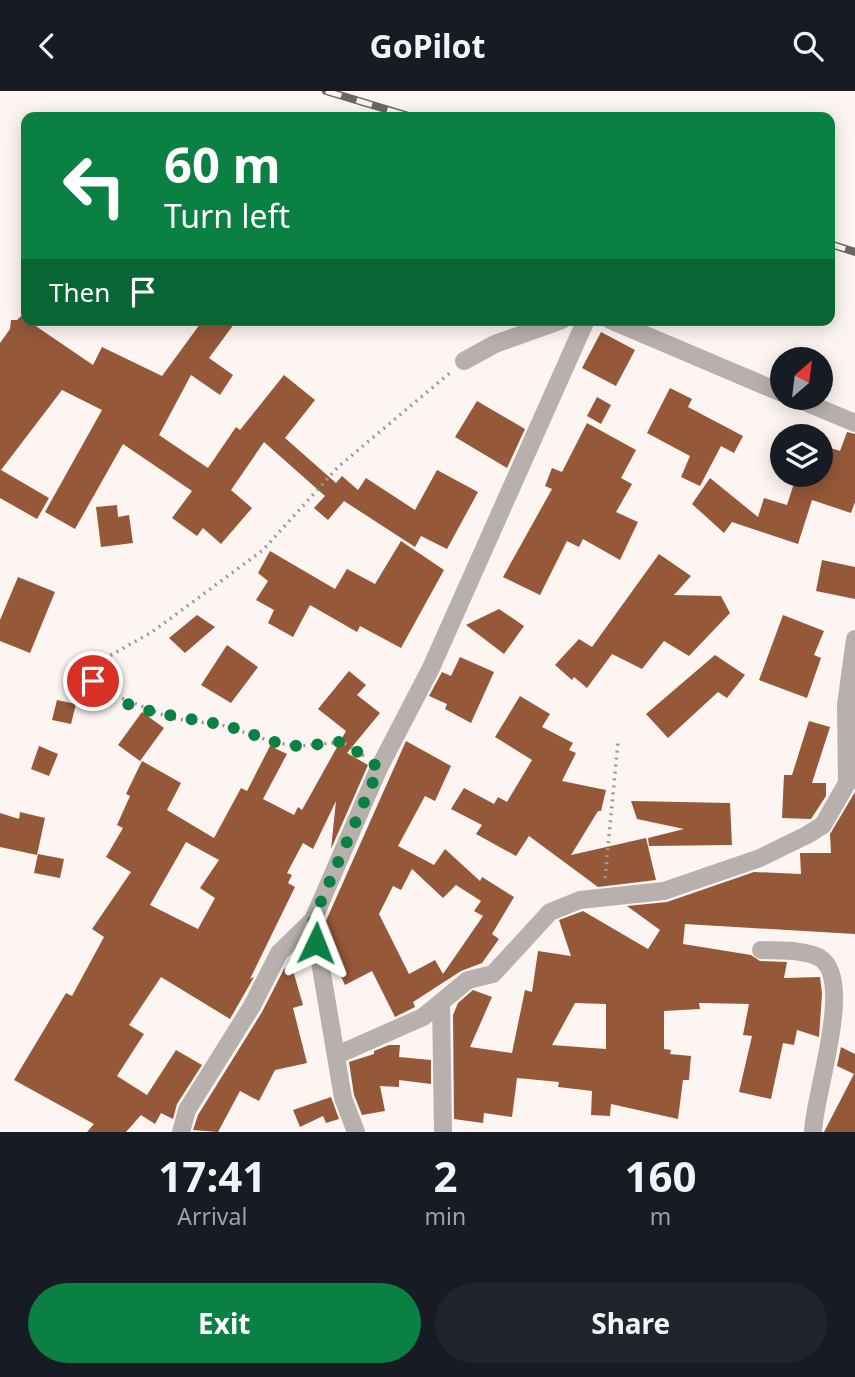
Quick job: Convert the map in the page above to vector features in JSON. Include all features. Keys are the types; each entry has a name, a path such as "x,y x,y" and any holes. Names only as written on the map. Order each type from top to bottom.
{"street":[{"path":"464,361 495,344 545,326"},
{"path":"181,1132 187,1110 252,1006 279,953 313,920 379,768 431,668 583,326"},
{"path":"624,326 770,388"},
{"path":"824,410 855,423"},
{"path":"337,1055 395,1032 441,1003 461,984 493,975 504,966 537,922 550,912 580,900 664,891 780,849 822,825 851,780 846,705 855,639"},
{"path":"313,920 343,1098 356,1132"},
{"path":"761,950 806,953 820,958 835,976 835,1015 813,1132"},
{"path":"441,1003 443,1132"}],"path":[{"path":"379,768 344,742 300,746 276,743 222,725 170,718 98,688 92,673 104,659 152,632 262,550 338,467 464,361"},
{"path":"604,898 618,742"}],"building":[{"path":"21,316 21,326 36,326 93,365 102,347 162,376 199,326 233,326 209,358 233,375 220,395 191,375 159,435 208,468 236,427 240,430 284,375 315,400 285,438 336,483 342,476 358,490 366,478 415,510 437,470 478,492 447,549 421,536 415,547 344,501 328,520 314,508 325,496 264,442 231,490 252,508 221,544 203,528 197,536 172,518 192,491 123,444 75,529 45,512 102,410 62,390 1,470 49,498 37,519 0,498 0,343 10,329 11,320 17,320"},
{"path":"601,332 635,350 616,386 582,368"},
{"path":"670,388 692,399 688,407 743,436 734,453 721,446 700,486 681,477 690,456 647,433"},
{"path":"597,397 611,405 601,424 587,416"},
{"path":"477,401 525,429 507,468 455,437"},
{"path":"587,423 636,450 621,478 632,484 616,512 638,522 620,560 583,539 579,547 567,541 540,595 503,577 552,489 545,486 552,468 562,472"},
{"path":"847,432 855,434 855,502 851,513 812,500 798,544 732,522 724,533 692,504 710,478 758,517 764,498 787,505 793,487 833,487 833,449 840,451"},
{"path":"117,505 118,517 129,515 133,543 101,547 96,507"},
{"path":"401,541 444,570 401,648 360,626 357,632 310,605 293,637 268,623 274,610 256,600 268,581 258,573 270,551 335,589 347,569 375,584"},
{"path":"659,554 691,576 674,595 721,596 730,613 689,656 664,641 642,669 612,654 587,688 574,677 572,680 555,665 579,639 592,647"},
{"path":"822,560 855,567 855,599 816,591"},
{"path":"18,577 55,592 30,653 0,641 0,620"},
{"path":"499,609 524,626 504,654 466,625"},
{"path":"197,615 215,627 185,653 169,638"},
{"path":"783,615 824,631 814,655 821,658 807,698 759,680"},
{"path":"227,645 258,667 231,703 201,685"},
{"path":"715,655 745,675 727,698 718,692 668,738 646,714"},
{"path":"460,657 494,672 471,723 445,709 447,704 429,696 442,672 451,676"},
{"path":"349,671 366,685 357,695 380,713 347,753 368,765 331,849 336,801 313,849 303,843 287,873 292,875 288,883 295,887 250,979 254,977 230,1019 161,977 129,1025 144,1034 117,1076 147,1095 176,1050 202,1065 177,1104 173,1119 161,1113 155,1124 141,1115 126,1132 87,1132 94,1124 14,1080 66,993 72,996 104,937 92,929 131,872 106,857 123,828 117,825 130,796 126,794 142,761 181,783 167,810 214,838 241,788 247,791 270,746 287,754 263,799 294,815 298,807 302,810 346,731 318,709","holes":["186,842 219,860 200,888 215,898 198,929 150,905"]},
{"path":"520,696 550,714 542,727 573,743 569,750 576,753 562,781 606,790 601,811 598,811 571,855 646,838 656,880 598,887 529,836 516,856 476,834 482,825 451,809 464,788 494,804 498,797 507,802 532,760 495,737"},
{"path":"57,700 76,704 71,724 52,720"},
{"path":"142,712 164,728 140,761 118,745"},
{"path":"809,721 830,727 812,783 826,783 826,796 811,819 782,818 784,775 792,775"},
{"path":"406,741 451,766 435,801 425,796 398,846 434,865 445,849 480,881 482,877 514,897 492,934 499,939 482,963 461,971 413,1002 415,1007 395,1017 372,971 345,985 331,957 325,923","holes":["412,869 443,898 456,885 481,901 474,911 483,916 443,974 435,960 409,974 379,914 393,886 401,890"]},
{"path":"39,746 58,754 49,776 31,769"},
{"path":"855,792 855,934 685,924 683,944 751,955 760,961 787,962 784,978 820,977 822,994 819,1037 797,1030 794,1045 783,1043 771,1099 739,1092 752,1036 743,1035 749,1004 699,1003 700,1009 664,1011 664,1049 671,1050 670,1054 691,1056 689,1080 683,1080 678,1119 611,1104 610,1116 591,1115 592,1091 558,1087 559,1082 517,1078 512,1117 484,1113 483,1123 454,1119 453,1015 458,1003 473,990 492,997 470,1047 512,1053 525,990 532,992 538,951 571,956 559,920 583,911 648,949 660,930 627,906 667,902 754,872 801,874 800,853 831,853 830,834","holes":["575,1003 606,1004 606,1049 552,1045"]},
{"path":"631,801 730,803 732,845 649,846 648,838 684,829 637,819"},
{"path":"20,812 45,818 37,855 0,847 0,813 19,819"},
{"path":"38,854 64,859 60,878 34,873"},
{"path":"292,967 303,1005 293,1008 307,1063 275,1070 259,1101 240,1091 218,1132 193,1130 198,1115 262,1012 284,969"},
{"path":"389,1045 400,1045 399,1057 431,1060 431,1084 399,1080 399,1087 380,1086 385,1111 362,1115 354,1095 349,1062 374,1054 374,1051"},
{"path":"841,1047 855,1054 855,1132 824,1132 854,1074 837,1066"},
{"path":"331,1097 339,1119 326,1123 323,1116 300,1127 293,1110"}],"railway":[{"path":"326,91 395,112"},
{"path":"835,246 855,252"}],"route":[{"path":"93,681 98,688 117,698 170,718 222,725 276,743 300,746 344,742 379,768 313,920 316,943"}]}
